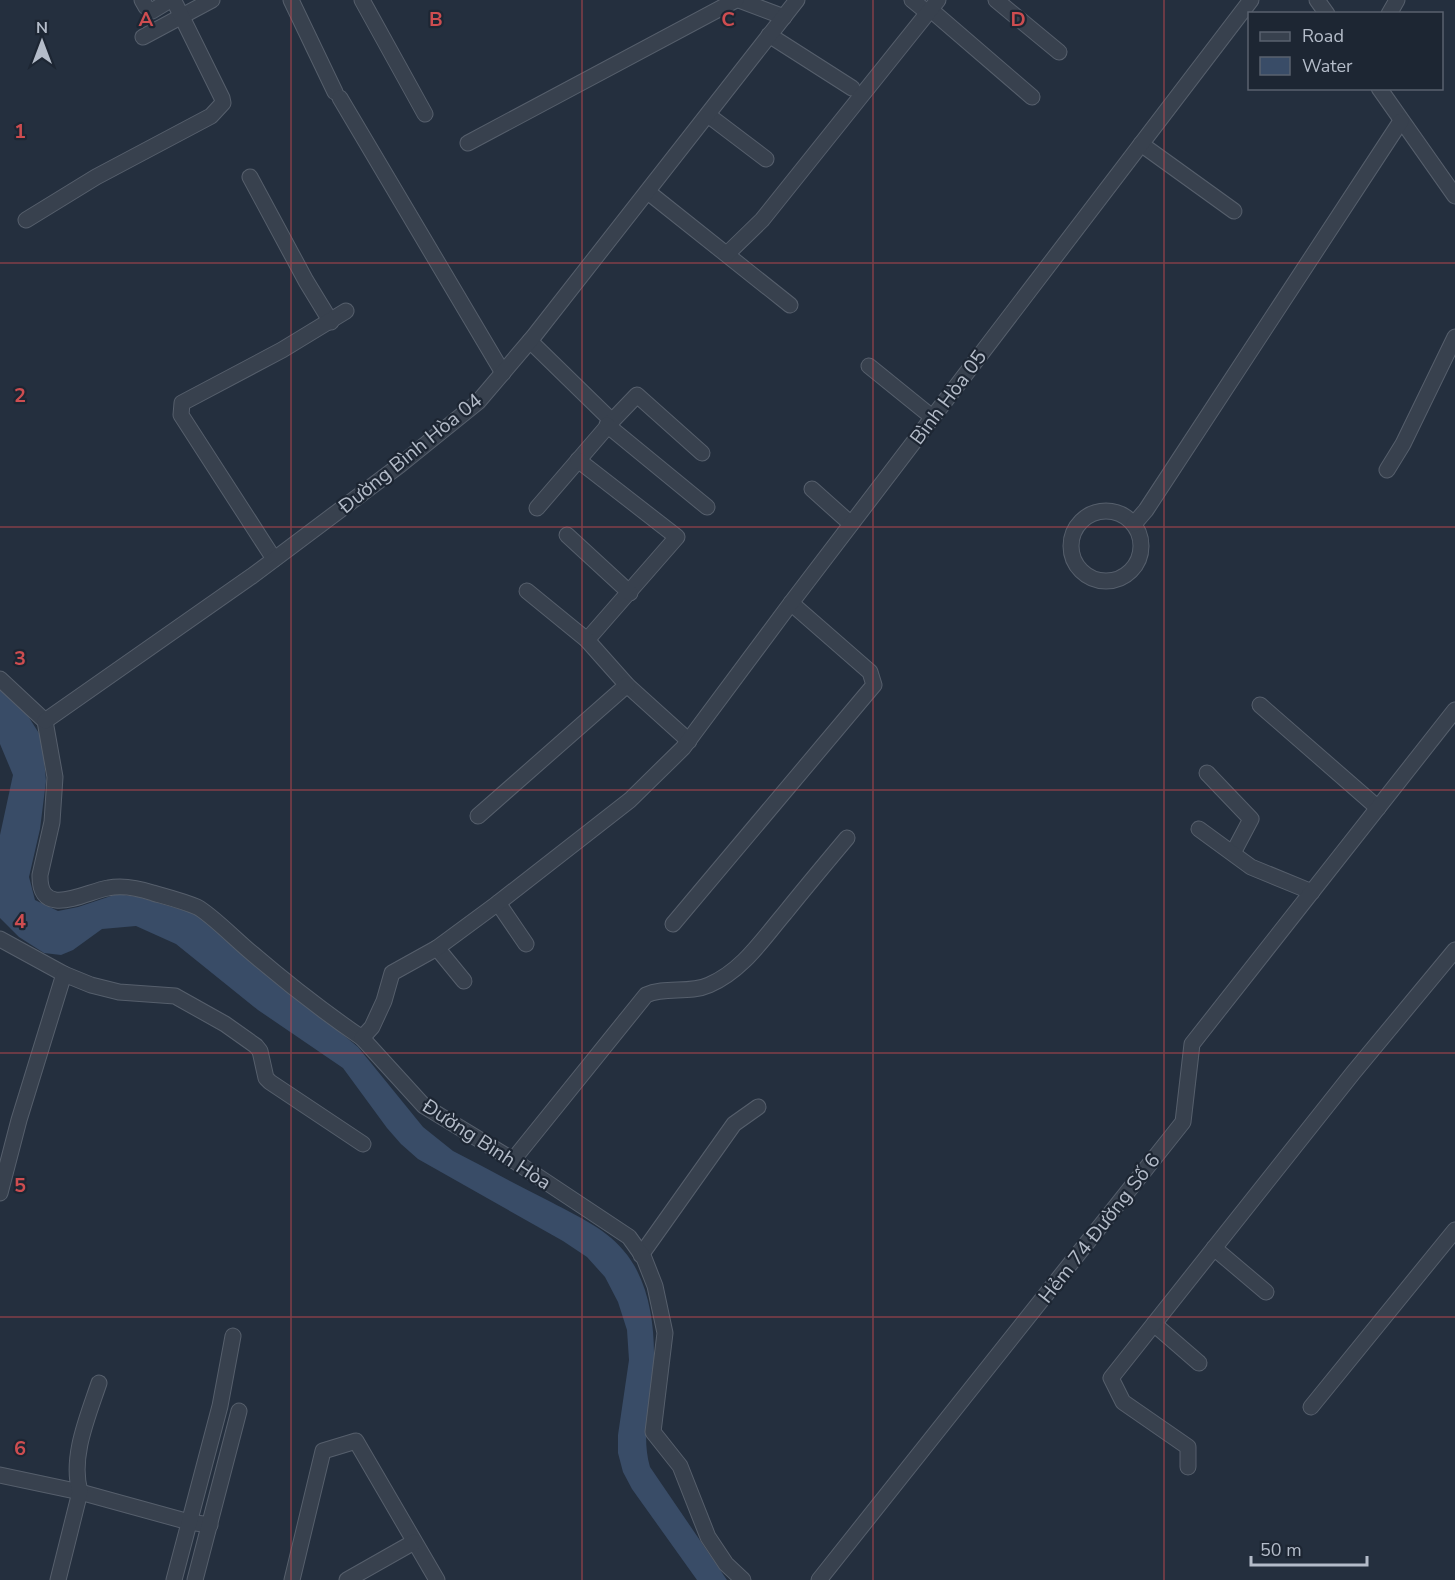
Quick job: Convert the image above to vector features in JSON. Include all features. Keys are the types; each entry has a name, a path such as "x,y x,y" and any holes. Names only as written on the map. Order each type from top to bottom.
{"street":[{"path":"26,220 96,177 211,116 223,103 182,16 172,0 152,11 142,0"},
{"path":"143,37 212,0"},
{"path":"291,0 337,95 503,373"},
{"path":"362,0 425,114"},
{"path":"468,143 737,0 784,17"},
{"name":"Đường Bình Hòa 04","path":"45,721 274,559 400,465 478,402 530,341 797,0"},
{"path":"912,0 932,8 1032,97"},
{"path":"996,0 1059,52"},
{"name":"Bình Hòa 05","path":"498,903 641,790 689,741 932,417 1251,0"},
{"path":"727,254 762,220 932,8"},
{"path":"769,35 852,88"},
{"path":"1380,90 1455,196"},
{"path":"708,115 766,159"},
{"path":"1134,524 1146,510 1401,121"},
{"path":"1141,144 1234,211"},
{"path":"250,177 306,281 331,322"},
{"path":"648,192 790,305"},
{"path":"274,559 181,415 182,403 282,350 346,311"},
{"path":"1387,470 1403,444 1455,337"},
{"path":"530,341 610,423 706,507"},
{"path":"869,366 932,417"},
{"path":"537,508 637,395 702,453"},
{"path":"578,460 677,537 588,640"},
{"path":"812,489 851,524"},
{"path":"1108,511 1118,513 1134,524 1139,533 1141,552 1132,570 1114,580 1095,579 1078,567 1071,549 1072,539 1081,522 1098,512 1108,511"},
{"path":"567,535 630,593"},
{"path":"527,591 588,640 627,685 689,741"},
{"path":"673,924 874,685 870,672 791,603"},
{"path":"0,679 45,721"},
{"path":"478,816 627,685"},
{"path":"1260,705 1378,808"},
{"name":"Hẻm 74 Đường Số 6","path":"819,1580 1183,1122 1192,1044 1455,710"},
{"name":"Đường Bình Hòa","path":"45,721 55,777 52,822 40,875 42,891 46,896 52,900 61,901 108,888 128,886 198,908 324,1012 362,1038 424,1106 513,1160 629,1237 641,1255 655,1286 665,1333 653,1432 680,1466 708,1537 726,1564 743,1580"},
{"path":"1207,773 1251,819 1233,853"},
{"path":"1199,829 1251,867 1312,892"},
{"path":"513,1160 646,995 657,991 687,991 707,986 720,980 742,964 847,838"},
{"path":"362,1038 372,1027 384,1001 392,973 437,948 498,903 526,944"},
{"path":"0,939 64,974 91,985 142,995 170,994 225,1024 260,1051 266,1078 270,1082 363,1144"},
{"path":"437,948 464,981"},
{"path":"1188,1467 1188,1447 1124,1401 1111,1378 1353,1073 1455,950"},
{"path":"0,1193 19,1120 64,974"},
{"path":"641,1255 734,1124 758,1107"},
{"path":"1311,1407 1455,1230"},
{"path":"1214,1248 1266,1292"},
{"path":"1154,1324 1199,1363"},
{"path":"174,1580 220,1406 233,1336"},
{"path":"58,1580 80,1492 77,1480 80,1449 99,1383"},
{"path":"195,1580 239,1411"},
{"path":"292,1580 322,1451 356,1441 436,1580"},
{"path":"0,1475 80,1492 189,1522 210,1525"},
{"path":"347,1580 414,1542"}],"water":[{"path":"0,688 28,716 42,738 46,781 40,829 29,877 35,900 58,911 117,894 138,897 196,914 358,1047 423,1127 453,1151 588,1222 607,1234 623,1250 643,1285 653,1326 654,1368 646,1439 650,1467 727,1580 697,1580 632,1489 623,1472 618,1453 618,1435 629,1360 627,1330 618,1302 605,1277 587,1257 563,1241 418,1159 387,1128 343,1068 258,1010 176,944 136,926 102,929 73,950 61,955 44,953 19,937 0,918 0,835 13,775 0,744"}]}
